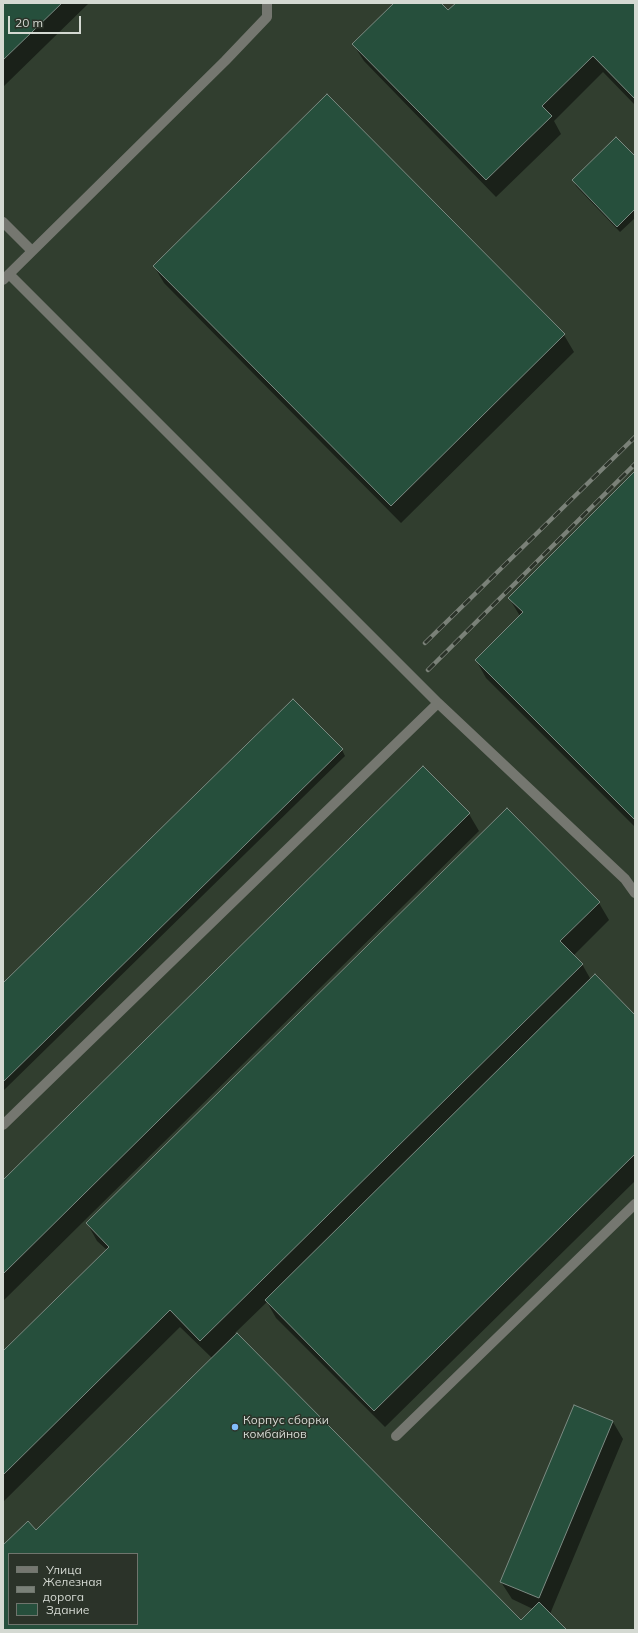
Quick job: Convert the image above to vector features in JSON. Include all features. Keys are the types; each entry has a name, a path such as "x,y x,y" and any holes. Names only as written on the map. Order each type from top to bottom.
{"lane":[{"path":"267,3 267,17 225,61 6,277 438,703 626,879 635,893"},
{"path":"3,222 32,251"},
{"path":"3,1125 438,703"},
{"path":"396,1436 635,1204"}],"shaded area":[{"path":"3,3 635,3 635,1630 3,1630"}],"building":[{"path":"3,3 62,3 3,60"},
{"path":"394,3 441,3 448,10 456,3 635,3 635,99 593,56 542,106 552,116 486,180 352,44"},
{"path":"327,94 565,334 391,506 153,266"},
{"path":"616,137 635,156 635,209 617,227 572,180"},
{"path":"635,471 635,820 475,660 523,612 508,598"},
{"path":"293,699 343,749 3,1082 3,983"},
{"path":"423,766 470,813 3,1274 3,1180"},
{"path":"507,808 600,902 560,941 583,964 200,1341 170,1310 3,1475 3,1351 109,1247 86,1223"},
{"path":"595,974 635,1015 635,1154 374,1411 265,1300"},
{"name":"Корпус сборки комбайнов","path":"237,1333 521,1620 539,1602 567,1630 3,1630 3,1545 28,1521 36,1530"},
{"path":"574,1405 613,1421 539,1598 500,1582"}],"railway":[{"path":"425,643 635,437"},
{"path":"428,670 635,464"}],"place":[{"name":"Корпус сборки комбайнов","path":"235,1427"}]}
